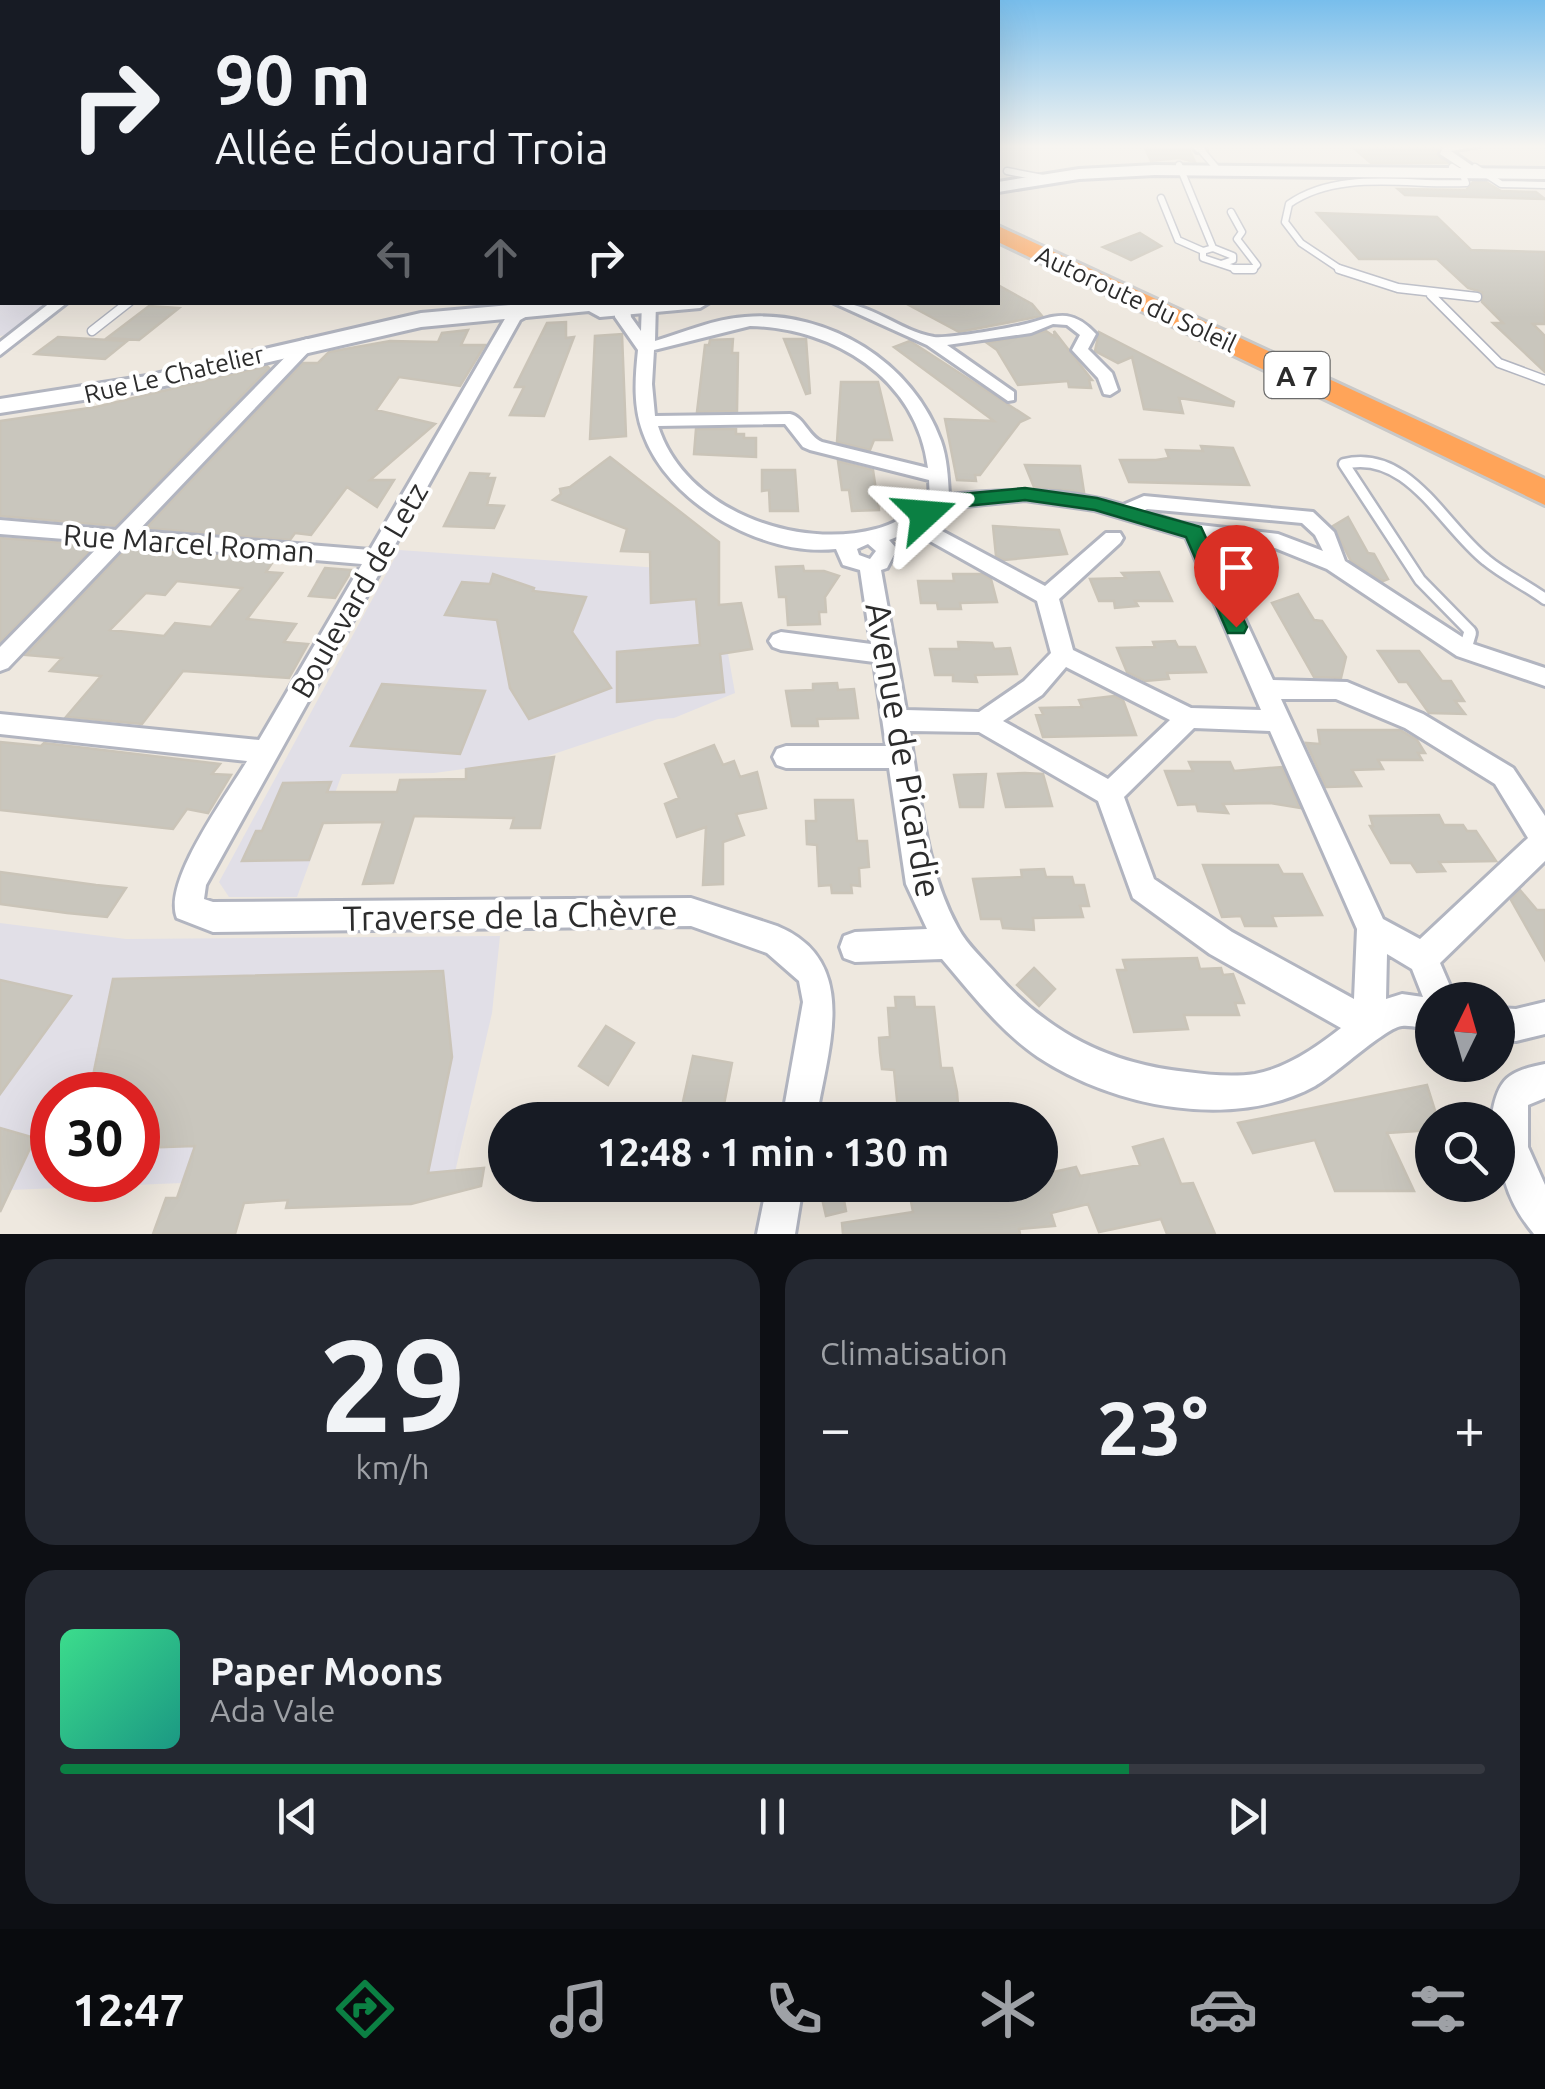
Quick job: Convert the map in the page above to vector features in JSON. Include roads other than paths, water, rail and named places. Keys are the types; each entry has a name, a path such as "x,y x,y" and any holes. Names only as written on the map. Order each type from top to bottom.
{"highway":[{"name":"Autoroute du Soleil","path":"1000,217 1545,466"},
{"name":"Autoroute du Soleil","path":"1000,234 1545,493"}],"main road":[{"name":"Rue Le Chatelier","path":"0,406 147,383 346,335 529,309 649,306"}],"street":[{"path":"2,347 57,305"},
{"path":"622,305 623,317 646,348"},
{"path":"847,305 933,342 1008,396"},
{"path":"649,306 648,421 660,448 682,478 708,502 766,532 866,550 940,502 1025,494 1062,498 1194,532 1278,541 1334,564 1465,650 1545,677"},
{"name":"Boulevard de Letz","path":"192,882 378,558 529,309"},
{"path":"933,342 1032,328 1051,319 1070,321 1085,328 1088,334 1080,350 1106,377 1110,390"},
{"path":"646,348 722,324 750,321 821,330 860,352 897,382 919,413 932,441 940,502"},
{"path":"0,662 307,344"},
{"path":"648,421 790,419 816,446 937,476"},
{"path":"1127,512 1144,502 1306,517 1316,521 1336,554 1334,564"},
{"path":"908,525 1048,596 1063,655 1188,718 1277,721"},
{"name":"Rue Marcel Roman","path":"0,528 378,558"},
{"path":"894,720 983,722 1110,793 1143,888 1222,943 1368,1025 1372,930 1194,532"},
{"path":"1048,596 1113,538"},
{"name":"Avenue de Picardie","path":"866,550 921,884 949,944 1010,1014 1051,1046 1096,1069 1147,1085 1202,1092 1255,1091 1301,1075 1340,1050 1368,1025 1415,1013"},
{"path":"781,641 884,655"},
{"path":"983,722 1034,688 1063,655"},
{"path":"1264,690 1338,689 1414,720 1504,776 1544,838 1422,958"},
{"path":"1110,793 1127,781 1188,718"},
{"path":"0,724 267,752"},
{"path":"786,757 900,757"},
{"name":"Traverse de la Chèvre","path":"192,882 188,908 212,917 430,918 691,912 777,941 812,973 820,1002 801,1102"},
{"path":"1372,930 1422,958 1432,982"},
{"path":"856,947 949,944"},
{"path":"1515,1025 1545,1018"},
{"path":"1545,1082 1524,1085 1512,1096 1507,1142 1524,1187 1545,1220"},
{"path":"776,1234 783,1202"}],"lane":[{"path":"1163,204 1175,241 1183,248 1213,248 1233,256 1227,264 1216,264"},
{"path":"1195,204 1213,248"},
{"path":"1292,204 1284,214 1298,240 1336,265 1377,282 1432,295 1477,297"},
{"path":"1203,251 1203,258 1216,264 1253,270 1258,265 1237,239 1242,232 1230,212"},
{"path":"1432,295 1498,363 1545,380"},
{"path":"92,332 125,305"},
{"path":"1465,650 1470,630 1420,580 1344,464 1372,462 1402,474 1463,542 1545,599"}]}
